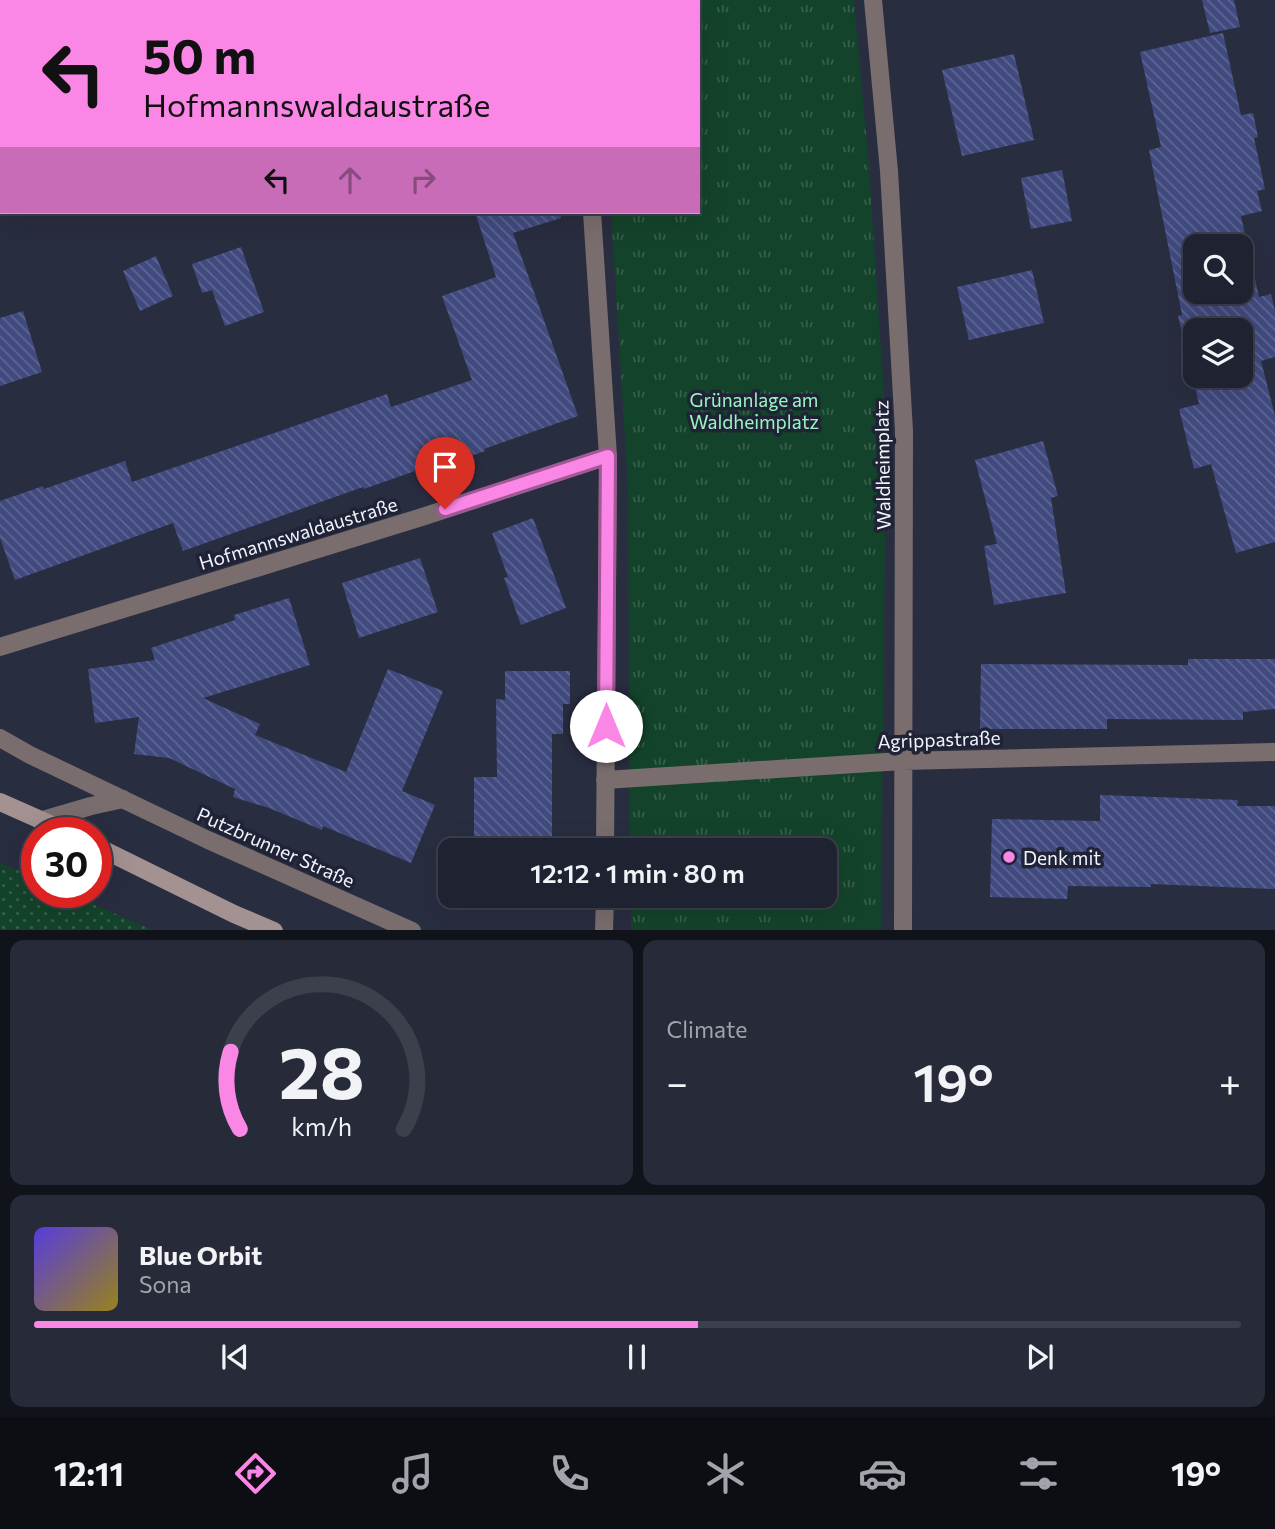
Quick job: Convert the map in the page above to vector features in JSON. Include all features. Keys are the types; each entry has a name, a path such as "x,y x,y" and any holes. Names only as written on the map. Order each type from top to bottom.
{"main road":[{"path":"0,802 36,817"},
{"path":"112,854 211,903 274,930"}],"street":[{"name":"Waldheimplatz","path":"873,0 889,172 904,431 903,930"},
{"path":"592,214 608,456 605,838"},
{"name":"Hofmannswaldaustraße","path":"0,647 422,517 608,456"},
{"name":"Putzbrunner Straße","path":"0,738 239,854 412,930"},
{"name":"Agrippastraße","path":"605,780 902,761 1275,752"},
{"path":"53,817 123,799"},
{"path":"604,908 604,930"}],"green space":[{"name":"Grünanlage am Waldheimplatz","path":"700,0 854,0 869,167 886,428 881,930 631,930 631,908 837,908 837,838 630,838 628,488 611,214 700,214"},
{"path":"0,863 21,872 21,908 103,908 152,930 0,930"}],"building":[{"path":"1202,0 1234,0 1240,27 1210,33"},
{"path":"1223,33 1241,115 1253,113 1258,137 1254,138 1265,189 1257,191 1262,211 1241,216 1245,234 1183,234 1183,304 1253,304 1253,270 1259,297 1271,294 1275,311 1275,357 1261,361 1275,416 1275,542 1236,553 1211,464 1194,469 1179,409 1199,404 1195,388 1253,388 1253,318 1183,318 1183,337 1178,316 1182,315 1149,150 1161,147 1140,52"},
{"path":"1014,54 1034,140 962,156 942,70"},
{"path":"1062,170 1072,221 1031,229 1021,178"},
{"path":"476,214 560,214 561,218 513,233 578,416 448,464 446,460 364,489 363,487 183,551 173,523 15,580 0,538 0,501 125,461 132,482 387,394 391,407 472,380 442,296 496,277"},
{"path":"241,247 264,312 225,326 212,290 202,293 192,264"},
{"path":"156,256 173,296 140,311 123,271"},
{"path":"1032,270 1044,323 969,340 957,287"},
{"path":"23,311 42,372 0,386 0,318"},
{"path":"1043,441 1058,496 1051,498 1066,593 994,605 984,546 997,544 975,460"},
{"path":"533,518 566,608 521,625 492,533"},
{"path":"420,558 438,612 359,638 342,583"},
{"path":"289,598 310,665 203,698 260,724 255,735 346,772 388,669 443,691 402,791 435,805 411,863 323,826 322,830 269,808 233,797 235,789 169,758 134,754 139,717 95,723 88,669 155,660 151,648 235,620 234,615"},
{"path":"1188,659 1275,659 1275,709 1243,712 1243,720 1107,719 1107,729 980,729 981,664 1188,665"},
{"path":"505,671 570,671 570,704 563,704 563,734 552,734 552,838 474,838 474,777 497,777 496,699 505,700"},
{"path":"1100,795 1238,800 1237,806 1275,806 1275,889 1151,884 1151,887 1068,886 1067,899 990,897 992,819 1100,821"}],"place":[{"name":"Denk mit","path":"1009,857"}],"route":[{"path":"445,509 608,456 606,726"}]}
